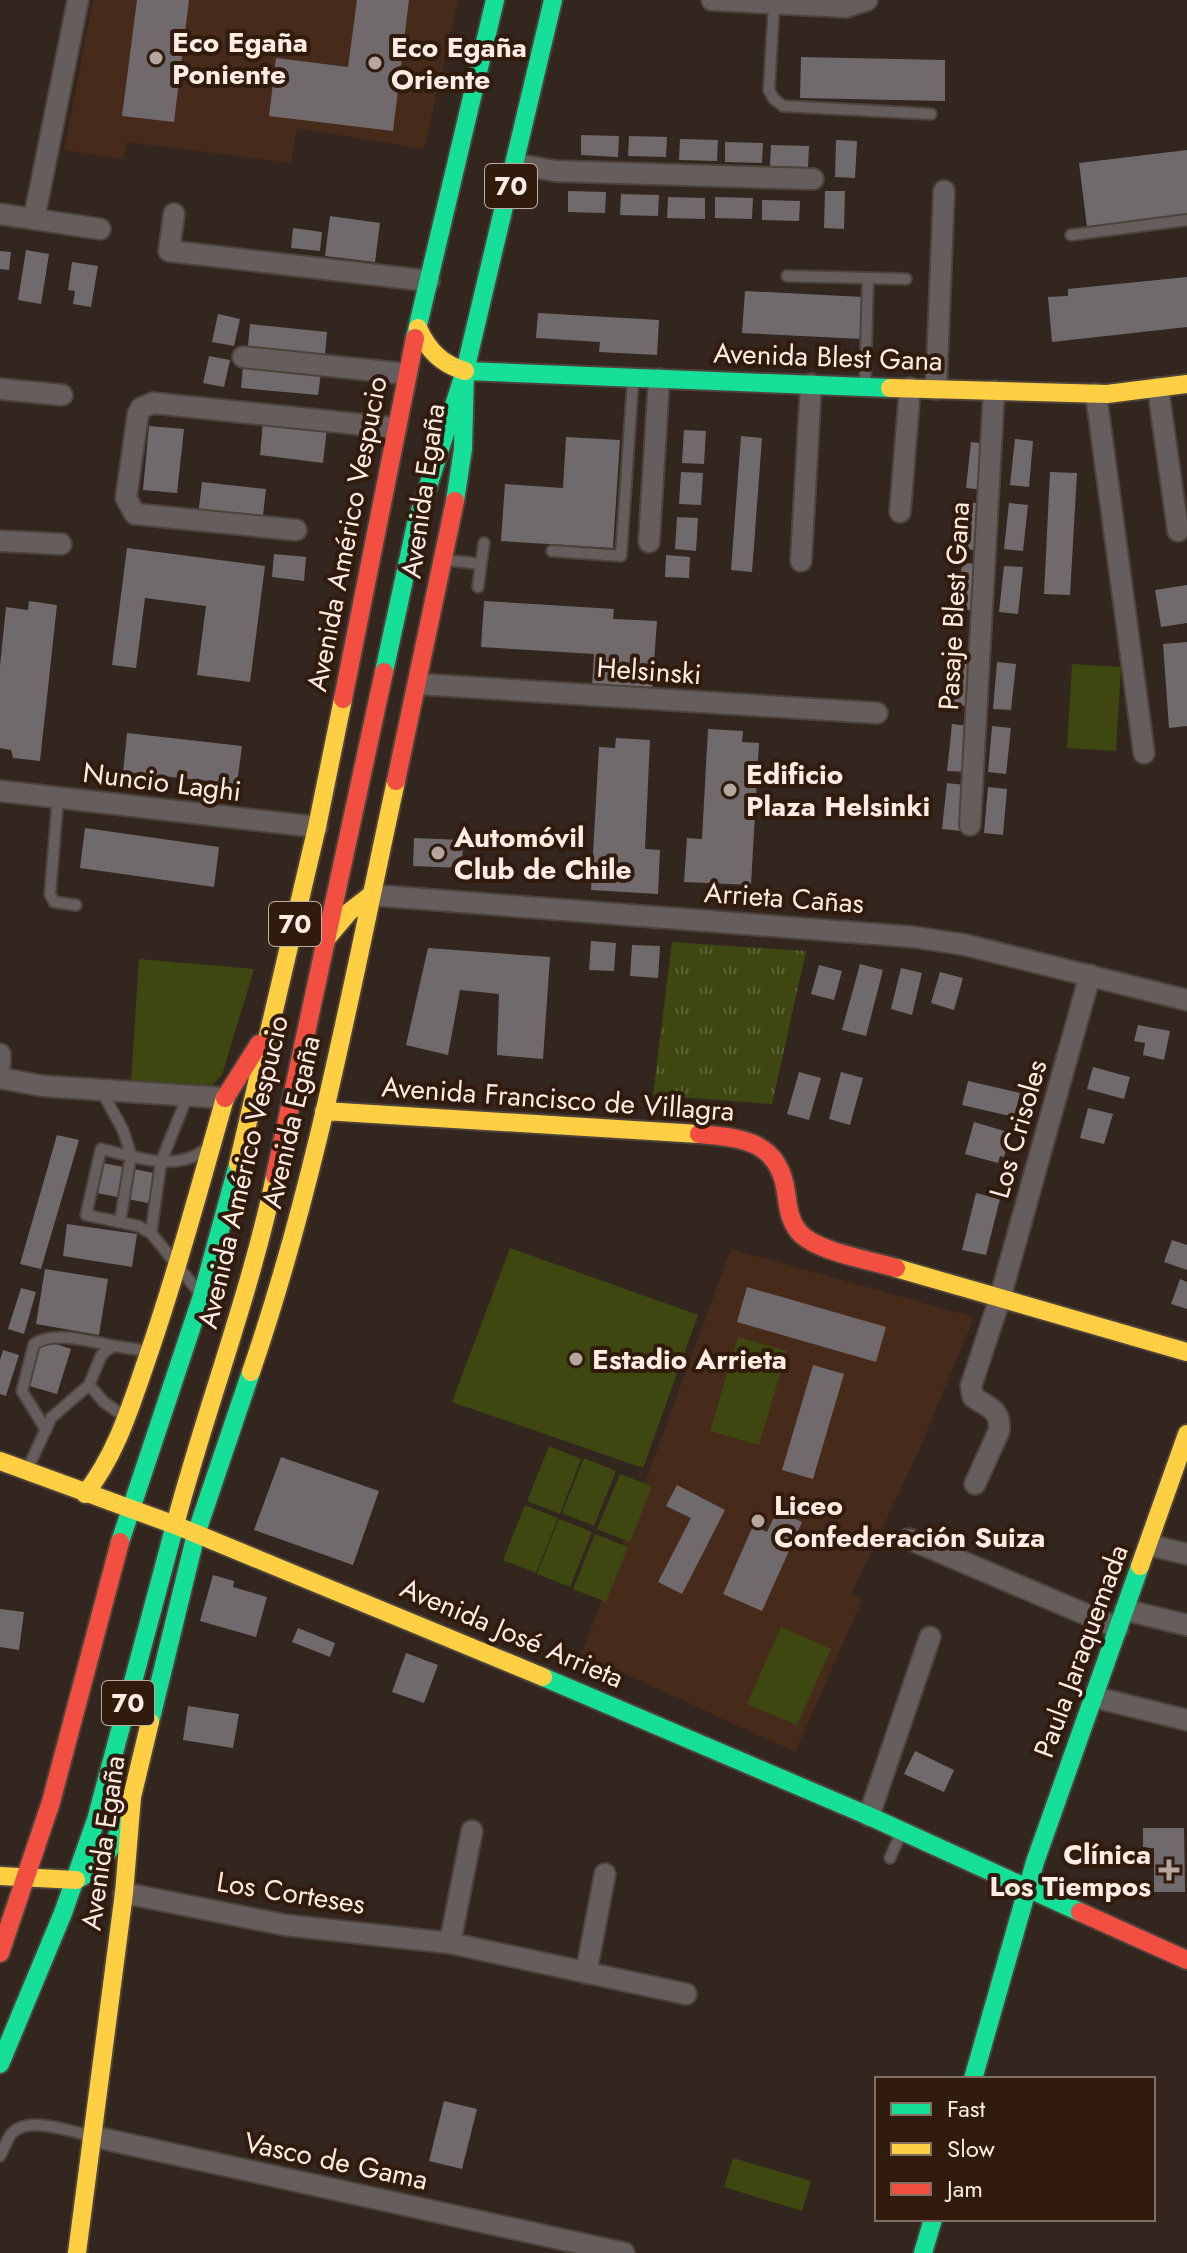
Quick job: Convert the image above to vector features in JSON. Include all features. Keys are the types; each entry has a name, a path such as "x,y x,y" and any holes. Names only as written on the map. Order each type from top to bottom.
{"main road":[{"name":"70","path":"418,328 495,0"},
{"name":"Avenida Egaña","path":"77,2253 124,1893 132,1797 196,1534 275,1299 324,1111 444,560 463,449 465,371 553,0"},
{"path":"418,328 435,357 465,371"},
{"name":"Avenida Américo Vespucio","path":"0,1953 51,1802 131,1510 202,1296 251,1117 317,827 418,328"},
{"name":"Avenida Blest Gana","path":"465,371 1096,394 1187,384"},
{"name":"Avenida Américo Vespucio","path":"0,2064 76,1880 109,1777 191,1464 230,1347 265,1223 416,524 465,371"},
{"path":"325,940 349,912 371,895"},
{"name":"Avenida Américo Vespucio","path":"85,1494 107,1464 150,1351 179,1266 225,1098 273,1023"},
{"name":"Avenida Francisco de Villagra","path":"324,1111 690,1133 747,1142 761,1147 777,1160 785,1181 791,1221 804,1239 837,1252 1187,1352"},
{"name":"Paula Jaraquemada","path":"974,2077 1027,1888 1187,1434"},
{"name":"Avenida José Arrieta","path":"0,1461 175,1525 450,1637 869,1816 1187,1960"},
{"path":"0,1876 76,1880 96,1868 108,1853 132,1797"},
{"path":"923,2253 932,2221"}],"street":[{"path":"34,219 78,0"},
{"path":"712,0 846,7 867,0"},
{"path":"516,164 555,171 813,179"},
{"path":"936,389 944,191"},
{"path":"0,214 100,229"},
{"path":"174,214 169,251 429,281"},
{"path":"243,357 407,374"},
{"path":"649,542 659,379"},
{"path":"801,561 811,384"},
{"name":"Pasaje Blest Gana","path":"900,512 910,388"},
{"path":"1158,388 1178,531"},
{"path":"0,389 62,395"},
{"name":"Pasaje Blest Gana","path":"970,825 994,391"},
{"path":"1096,394 1144,753"},
{"path":"296,530 135,514 126,498 141,408 153,403 396,428"},
{"path":"0,541 61,544"},
{"name":"Helsinski","path":"418,684 877,713"},
{"name":"Nuncio Laghi","path":"0,791 317,827"},
{"name":"Arrieta Cañas","path":"371,895 914,937 966,945 1187,1000"},
{"name":"Los Crisoles","path":"975,1484 1000,1423 996,1411 973,1397 971,1386 1000,1298 1090,975"},
{"path":"0,1054 0,1064"},
{"path":"0,1078 43,1086 225,1098"},
{"path":"909,1539 1122,1619 1187,1625"},
{"path":"1149,1545 1187,1554"},
{"path":"869,1816 930,1637"},
{"path":"1094,1697 1187,1720"},
{"path":"450,1943 472,1831"},
{"path":"586,1973 605,1874"},
{"name":"Los Corteses","path":"124,1893 285,1925 450,1943 686,1994"},
{"name":"Vasco de Gama","path":"91,2136 624,2253"}],"lane":[{"path":"774,4 769,90 783,106 931,114"},
{"path":"1071,235 1187,220"},
{"path":"787,276 906,279"},
{"path":"865,386 868,278"},
{"path":"552,551 621,556 633,378"},
{"path":"478,587 484,543"},
{"path":"444,560 481,564"},
{"path":"58,798 50,894 54,902 76,905"},
{"path":"101,1090 123,1130 131,1155 120,1222"},
{"path":"151,1233 161,1162 187,1097"},
{"path":"202,1296 151,1233 138,1226 86,1215 101,1149 161,1162 192,1159 211,1145"},
{"path":"46,1430 22,1391 34,1344 46,1338 62,1338 150,1351"},
{"path":"26,1472 51,1418 89,1385 101,1356 114,1346"},
{"path":"89,1385 104,1402 126,1418"},
{"path":"890,1858 902,1831"},
{"name":"Vasco de Gama","path":"0,2156 14,2131 21,2127 35,2125 91,2136"}],"shaded area":[{"path":"93,0 458,0 424,149 297,128 291,163 127,142 123,159 64,150"},
{"name":"Liceo Confederación Suiza","path":"731,1249 974,1317 920,1448 851,1594 862,1600 795,1752 582,1654"}],"green space":[{"path":"1072,664 1121,667 1116,751 1067,748"},
{"path":"672,942 806,951 772,1104 653,1095"},
{"path":"139,959 254,969 222,1075 211,1086 131,1082"},
{"name":"Estadio Arrieta","path":"510,1248 698,1315 643,1468 452,1402"},
{"path":"738,1337 787,1351 759,1445 710,1431"},
{"path":"549,1446 581,1459 560,1514 527,1501"},
{"path":"584,1458 616,1471 594,1526 562,1513"},
{"path":"620,1474 652,1486 630,1542 597,1529"},
{"path":"525,1505 558,1518 536,1573 503,1560"},
{"path":"559,1519 592,1532 570,1587 537,1574"},
{"path":"595,1534 628,1547 606,1602 573,1589"},
{"path":"781,1627 831,1649 797,1725 747,1704"},
{"path":"733,2158 811,2181 802,2211 724,2187"}],"building":[{"name":"Eco Egaña Poniente","path":"137,0 189,0 174,122 122,116"},
{"name":"Eco Egaña Oriente","path":"357,0 409,0 393,131 269,116 276,58 348,67"},
{"path":"801,57 945,60 945,101 800,98"},
{"path":"581,135 619,136 618,157 581,155"},
{"path":"629,136 667,137 666,157 628,156"},
{"path":"680,139 718,140 717,161 679,160"},
{"path":"836,140 857,141 855,178 835,177"},
{"path":"725,142 763,143 762,163 725,162"},
{"path":"771,145 809,146 808,167 770,166"},
{"path":"1187,150 1187,214 1087,227 1079,163"},
{"path":"568,191 606,192 605,213 568,212"},
{"path":"825,191 845,191 844,229 824,228"},
{"path":"621,194 659,195 658,216 620,215"},
{"path":"668,197 705,198 705,219 667,218"},
{"path":"715,197 753,198 752,219 715,218"},
{"path":"762,200 800,201 799,221 762,220"},
{"path":"330,216 380,223 375,262 325,256"},
{"path":"293,228 322,232 320,251 291,248"},
{"path":"26,250 49,254 41,304 18,300"},
{"path":"0,251 11,252 9,270 0,269"},
{"path":"72,262 98,266 91,307 73,304 75,291 68,290"},
{"path":"1187,277 1187,327 1052,342 1048,297 1068,296 1068,289"},
{"path":"745,291 863,297 861,339 742,333"},
{"path":"538,313 659,320 657,355 599,352 600,342 536,338"},
{"path":"218,314 240,319 234,346 212,342"},
{"path":"250,324 327,332 325,354 248,346"},
{"path":"209,356 230,360 224,387 203,383"},
{"path":"243,366 321,373 318,395 241,388"},
{"path":"263,421 327,428 323,463 260,455"},
{"path":"149,426 184,429 177,493 143,490"},
{"path":"684,430 706,431 704,464 682,463"},
{"path":"741,436 762,438 752,572 731,570"},
{"path":"566,437 620,440 613,548 501,541 505,484 563,488"},
{"path":"1015,439 1033,441 1029,487 1010,485"},
{"path":"971,442 989,444 985,490 966,488"},
{"path":"681,472 703,473 701,505 679,504"},
{"path":"1050,472 1077,473 1070,595 1044,594"},
{"path":"202,482 266,489 262,524 198,516"},
{"path":"966,502 985,504 980,550 961,549"},
{"path":"1009,503 1028,505 1023,551 1004,549"},
{"path":"677,517 698,518 696,551 675,549"},
{"path":"127,548 265,566 250,682 197,675 206,606 145,598 136,668 112,665"},
{"path":"274,554 306,557 304,581 272,577"},
{"path":"666,555 690,557 689,578 665,577"},
{"path":"962,563 981,564 976,611 957,609"},
{"path":"1004,566 1023,567 1018,614 999,612"},
{"path":"1187,585 1187,623 1161,627 1155,590"},
{"path":"29,601 57,605 40,761 13,758 11,750 0,748 0,666 6,607 28,610"},
{"path":"484,601 614,609 613,619 657,621 652,691 592,687 594,654 481,647"},
{"path":"1187,642 1187,726 1169,728 1163,644"},
{"path":"957,658 976,660 971,706 953,705"},
{"path":"997,662 1016,664 1011,710 993,709"},
{"path":"952,724 970,726 966,772 947,771"},
{"path":"992,726 1011,728 1006,774 988,772"},
{"name":"Edificio Plaza Helsinki","path":"708,729 743,731 742,742 759,743 751,885 684,882 687,838 702,839"},
{"path":"127,733 242,746 237,784 123,772"},
{"path":"616,738 650,740 645,849 660,850 658,894 591,890 599,747 615,748"},
{"path":"947,783 965,785 961,831 942,829"},
{"path":"988,787 1007,789 1003,835 984,833"},
{"path":"85,828 219,847 214,887 80,868"},
{"name":"Automóvil Club de Chile","path":"414,838 463,840 462,868 413,866"},
{"path":"591,941 616,943 614,971 589,970"},
{"path":"632,945 660,946 658,978 630,976"},
{"path":"428,948 550,957 543,1059 497,1055 499,994 460,990 448,1055 406,1045"},
{"path":"860,964 883,970 866,1036 842,1030"},
{"path":"819,965 842,971 834,1000 811,994"},
{"path":"901,968 922,973 912,1015 891,1009"},
{"path":"940,972 963,978 954,1010 931,1003"},
{"path":"1138,1025 1170,1031 1164,1060 1143,1055 1145,1043 1134,1041"},
{"path":"1093,1067 1130,1077 1124,1099 1087,1089"},
{"path":"799,1072 821,1078 809,1120 787,1114"},
{"path":"841,1072 863,1078 850,1125 829,1119"},
{"path":"968,1081 1020,1093 1014,1117 962,1105"},
{"path":"1088,1108 1113,1114 1104,1144 1080,1138"},
{"path":"974,1122 1011,1133 1004,1157 1000,1156 998,1163 965,1154"},
{"path":"57,1135 79,1140 41,1269 20,1264"},
{"path":"93,1161 154,1173 148,1203 87,1191"},
{"path":"976,1193 1000,1199 986,1255 962,1250"},
{"path":"67,1224 137,1234 132,1267 63,1256"},
{"path":"1172,1240 1187,1245 1187,1270 1164,1262"},
{"path":"45,1269 108,1279 99,1335 36,1324"},
{"path":"1180,1279 1187,1282 1187,1309 1171,1304"},
{"path":"747,1287 886,1327 876,1362 737,1322"},
{"path":"21,1288 36,1292 24,1334 8,1329"},
{"path":"41,1339 71,1349 57,1394 26,1385"},
{"path":"3,1350 19,1355 6,1396 0,1394"},
{"path":"813,1365 844,1374 813,1479 782,1470"},
{"path":"281,1457 379,1491 353,1565 254,1530"},
{"path":"677,1485 725,1510 682,1594 658,1582 691,1518 666,1506"},
{"path":"777,1511 802,1522 762,1611 723,1594 753,1526 767,1532"},
{"path":"213,1575 234,1581 233,1587 267,1597 256,1637 200,1621"},
{"path":"0,1609 24,1612 19,1650 0,1647"},
{"path":"298,1628 335,1643 330,1657 292,1642"},
{"path":"406,1653 438,1665 424,1703 392,1692"},
{"path":"188,1706 239,1714 233,1748 183,1740"},
{"path":"915,1751 954,1770 944,1792 904,1774"},
{"name":"Clínica Los Tiempos","path":"1143,1828 1184,1828 1185,1892 1154,1892 1154,1848 1143,1849"},
{"path":"444,2101 477,2109 462,2169 429,2161"}],"traffic: fast":[{"path":"415,338 495,0"},
{"path":"384,672 416,524 465,371 553,0"},
{"path":"455,501 463,449 465,371 890,388"},
{"path":"120,1542 202,1296 238,1164"},
{"path":"150,1722 196,1534 251,1372"},
{"path":"0,2064 63,1913 96,1820 175,1525"},
{"path":"974,2077 1035,1862 1140,1566"},
{"path":"543,1677 869,1816 1080,1912"},
{"path":"78,1879 98,1864 113,1844 132,1797"},
{"path":"923,2253 932,2221"}],"traffic: slow":[{"path":"418,328 436,355 465,371"},
{"path":"890,388 1107,394 1187,384"},
{"path":"238,1164 317,827 343,699"},
{"path":"251,1372 315,1153 396,781"},
{"path":"327,938 349,912 371,895"},
{"path":"85,1494 114,1447 134,1397 178,1263 225,1098"},
{"path":"324,1111 699,1134"},
{"path":"175,1525 241,1308 275,1176"},
{"path":"896,1268 1187,1352"},
{"path":"1140,1566 1187,1434"},
{"path":"0,1461 175,1525 543,1677"},
{"path":"77,2253 124,1893 132,1797 150,1722"},
{"path":"0,1876 76,1880"}],"traffic: jam":[{"path":"343,699 415,338"},
{"path":"396,781 455,501"},
{"path":"275,1176 384,672"},
{"path":"225,1098 259,1044"},
{"path":"699,1134 744,1141 767,1152 782,1175 793,1223 807,1239 831,1250 896,1268"},
{"path":"0,1953 51,1802 120,1542"},
{"path":"1080,1912 1187,1960"}],"place":[{"name":"Eco Egaña Poniente","path":"156,58"},
{"name":"Eco Egaña Oriente","path":"375,63"},
{"name":"Edificio Plaza Helsinki","path":"730,790"},
{"name":"Automóvil Club de Chile","path":"438,853"},
{"name":"Estadio Arrieta","path":"576,1359"},
{"name":"Liceo Confederación Suiza","path":"758,1521"},
{"name":"Clínica Los Tiempos","path":"1169,1870"}]}
